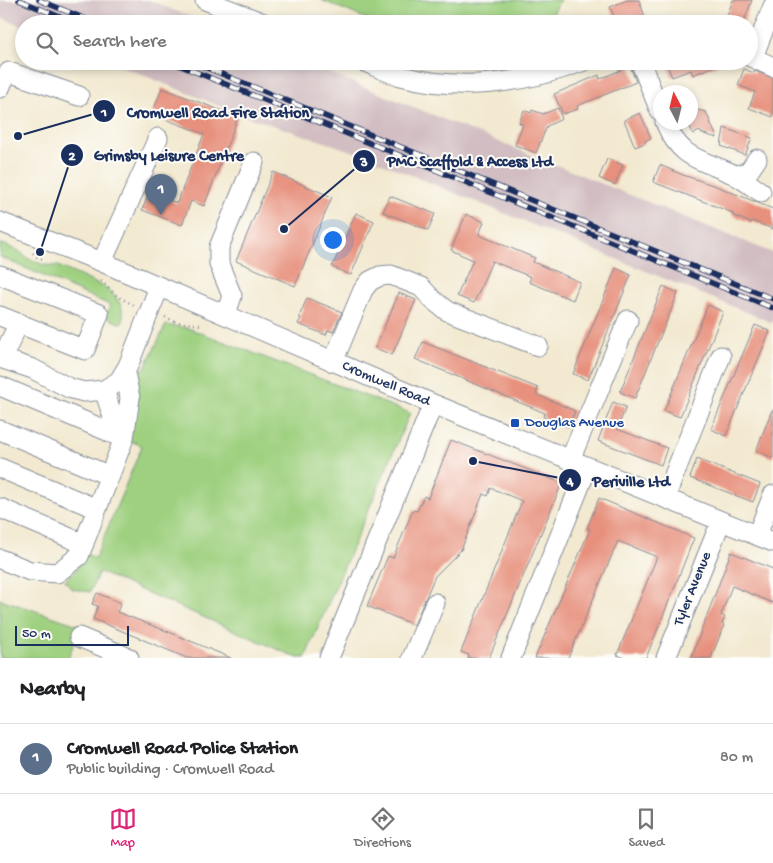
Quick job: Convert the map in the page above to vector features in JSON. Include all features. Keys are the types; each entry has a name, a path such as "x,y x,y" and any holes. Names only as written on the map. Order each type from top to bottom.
{"street":[{"path":"205,0 243,15"},
{"path":"758,40 773,6"},
{"path":"758,60 773,67"},
{"path":"385,70 400,76 464,85 525,80 560,70"},
{"path":"644,70 653,93"},
{"path":"0,88 2,81 9,72 79,96"},
{"path":"669,130 680,148 696,159 736,176 761,192"},
{"path":"102,262 158,138"},
{"path":"736,176 749,171 757,159"},
{"path":"226,314 232,296 219,264 219,247 254,162"},
{"name":"Cromwell Road","path":"0,222 102,262 226,314 333,362 587,468 765,539"},
{"path":"0,275 99,314 85,350 0,316"},
{"path":"333,362 363,290 370,282 380,276 391,275 421,287 447,311 538,346"},
{"path":"19,323 1,358 33,369 69,388 84,392 104,390 119,381 125,372 159,287"},
{"path":"570,460 628,320"},
{"path":"665,498 721,356"},
{"path":"0,559 30,571 57,573 79,556 110,476 117,436 130,398 125,372"},
{"path":"0,386 117,436"},
{"path":"104,390 117,436"},
{"path":"329,658 433,404"},
{"path":"0,430 110,476"},
{"path":"0,468 98,509"},
{"path":"511,658 587,468"},
{"path":"765,539 773,495"},
{"path":"0,508 84,544"},
{"name":"Tyler Avenue","path":"666,658 721,521"},
{"path":"412,658 435,604"},
{"path":"79,637 129,658"}],"shaded area":[{"path":"0,0 149,0 186,15 15,15 15,23 0,17"},
{"path":"130,70 322,70 773,253 773,323 352,151 242,115"}],"green space":[{"path":"321,0 560,0 552,15 357,15"},
{"path":"0,243 19,251 27,258 44,265 58,266 104,287 115,296 121,305 123,322 119,323 106,317 110,305 0,257"},
{"path":"166,325 188,328 410,413 305,658 298,658 99,572 90,592 72,589 65,580 76,570 85,553 95,558 142,446 129,440 137,400 137,370 144,369"},
{"path":"0,599 81,626 68,658 0,658"}],"building":[{"path":"627,0 639,0 644,15 613,15 610,7"},
{"path":"733,0 752,0 746,15 727,15"},
{"path":"621,70 632,70 636,82 577,106 578,109 563,114 554,94 599,75 600,79"},
{"path":"669,70 691,70 672,77"},
{"path":"691,70 705,70 693,75"},
{"path":"744,70 754,73 755,71 773,78 773,117 749,108 755,92 738,85"},
{"path":"162,88 238,117 204,206 191,201 182,225 142,210 149,193 177,203 204,134 152,114"},
{"path":"558,108 562,119 547,126 536,153 515,145 523,124 519,123 524,110 531,113 532,110 543,114"},
{"path":"698,110 706,112 717,138 700,131 693,134 691,130 698,130"},
{"path":"640,113 651,138 635,147 624,120"},
{"path":"724,128 752,138 745,155 721,146"},
{"path":"607,159 623,165 615,185 599,178"},
{"path":"660,165 773,209 773,229 752,221 751,223 732,215 733,213 653,182"},
{"path":"273,172 332,197 295,286 236,261"},
{"path":"390,196 435,214 428,230 383,212"},
{"path":"356,213 374,221 351,275 332,267"},
{"path":"466,214 484,222 479,235 535,258 533,262 580,282 573,300 529,282 531,277 492,261 474,303 457,296 473,260 451,250"},
{"path":"616,268 631,275 588,380 573,374"},
{"path":"663,286 678,293 635,398 620,392"},
{"path":"399,293 416,300 392,355 375,348"},
{"path":"307,298 342,312 333,332 328,330 326,335 298,324"},
{"path":"708,305 723,312 680,417 664,411"},
{"path":"755,325 770,331 726,436 711,429"},
{"path":"423,342 538,388 536,394 575,411 568,427 543,417 545,413 415,359"},
{"path":"613,402 626,407 617,429 667,448 661,465 598,441"},
{"path":"773,410 773,458 756,451"},
{"path":"451,440 562,483 489,658 468,658 469,655 461,652 522,501 491,488 488,496 483,494 461,550 435,576 414,625 367,606 388,556 393,558 413,510 417,511 424,496 428,498"},
{"path":"697,459 760,484 753,502 690,478"},
{"path":"599,498 694,538 675,586 646,658 625,658 617,655 657,557 618,541 568,658 535,658 590,529 587,528"},
{"path":"731,552 773,569 773,603 732,586 721,615 725,617 722,624 724,625 711,658 691,658"},
{"path":"97,593 121,603 117,612 231,658 187,658 93,619 98,606 92,604"}],"railway":[{"path":"19,0 55,15"},
{"path":"39,0 76,15"},
{"path":"191,70 773,308"},
{"path":"212,70 773,299"}],"place":[{"name":"Cromwell Road Fire Station","path":"18,136"},
{"name":"Cromwell Road Police Station","path":"161,215"},
{"name":"PMC Scaffold & Access Ltd","path":"284,229"},
{"name":"Grimsby Leisure Centre","path":"40,252"},
{"name":"Douglas Avenue","path":"515,423"},
{"name":"Periville Ltd","path":"473,461"}]}
